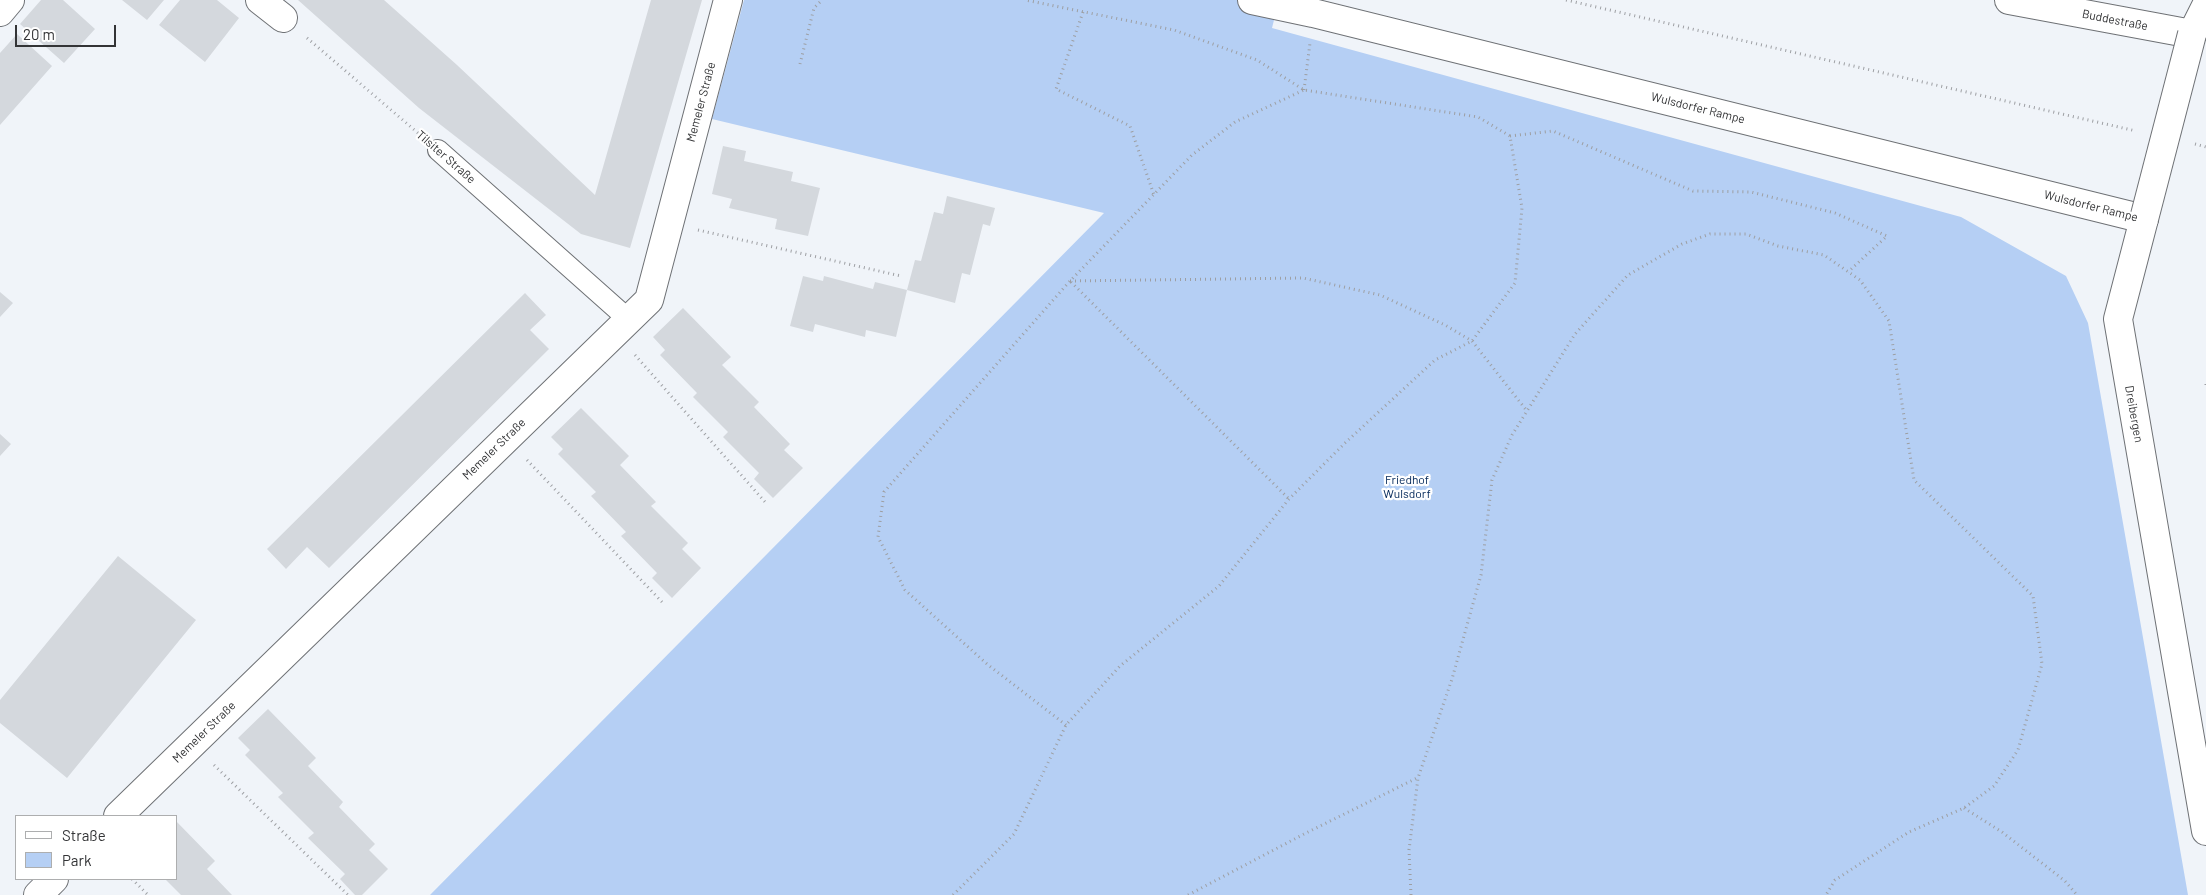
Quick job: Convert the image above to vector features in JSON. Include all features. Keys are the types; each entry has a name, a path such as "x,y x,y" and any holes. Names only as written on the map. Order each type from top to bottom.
{"street":[{"path":"0,12 10,0"},
{"path":"260,0 283,18"},
{"name":"Memeler Straße","path":"119,815 649,300 728,0"},
{"name":"Wulsdorfer Rampe","path":"1252,0 1313,12 2144,219"},
{"name":"Buddestraße","path":"2009,0 2192,34"},
{"name":"Dreibergen","path":"2206,6 2192,34 2118,319 2206,831"},
{"path":"38,895 53,880"}],"lane":[{"name":"Tilsiter Straße","path":"438,150 622,326"}],"path":[{"path":"800,64 814,8 822,0"},
{"path":"1025,0 1183,33 1257,60 1304,90 1478,117 1510,136 1553,131 1693,191 1752,192 1835,213 1887,236 1848,272"},
{"path":"1566,0 2138,131"},
{"path":"1083,12 1056,89 1130,126 1154,196"},
{"name":"Tilsiter Straße","path":"283,18 438,150"},
{"path":"1066,725 987,664 905,590 878,537 884,492 1070,281 1192,156 1235,122 1304,90"},
{"path":"953,895 1014,834 1066,725 1120,666 1219,586 1288,499 1345,442 1436,360 1472,341 1515,283 1522,208 1510,136"},
{"path":"2187,142 2206,147"},
{"path":"669,224 902,276"},
{"path":"1411,895 1409,850 1418,778 1452,679 1481,576 1492,480 1512,435 1576,334 1628,275 1682,244 1710,234 1746,234 1778,246 1824,255 1860,280 1889,321 1914,480 2033,596 2042,664 2018,750 1994,786 1964,808 1909,832 1835,880 1826,895"},
{"path":"1070,281 1303,278 1380,295 1445,325 1472,341 1527,411"},
{"path":"1070,281 1288,499"},
{"path":"622,326 765,502"},
{"path":"2206,384 2206,389"},
{"path":"506,438 662,602"},
{"path":"192,744 348,895"},
{"path":"1188,895 1306,833 1418,778"},
{"path":"1964,808 2002,832 2065,881 2077,895"},
{"path":"133,880 148,895"}],"green space":[{"name":"Friedhof Wulsdorf","path":"744,0 1279,0 1272,28 1961,217 2066,276 2088,323 2188,895 430,895 1104,213 712,119"}],"building":[{"path":"41,0 63,0 95,29 64,63 20,24"},
{"path":"122,0 164,0 147,20"},
{"path":"180,0 217,0 239,18 205,62 159,25"},
{"path":"298,0 384,0 457,65 595,195 651,0 702,0 630,248 581,234 419,108"},
{"path":"17,34 52,66 0,125 0,53"},
{"path":"723,146 746,151 744,161 793,172 791,181 820,188 808,236 775,229 777,219 729,208 732,199 712,194"},
{"path":"947,196 995,208 990,226 983,224 970,275 962,273 955,303 907,290 915,260 921,261 934,212 943,214"},
{"path":"803,276 823,281 824,276 873,289 875,282 907,290 896,337 866,330 865,337 815,324 813,332 790,326"},
{"path":"0,292 13,303 0,317"},
{"path":"525,293 546,315 530,330 549,349 329,568 307,547 286,569 267,549"},
{"path":"683,308 731,357 722,365 759,402 754,407 790,444 784,450 803,468 773,498 754,479 759,473 723,437 728,432 693,397 697,393 660,355 665,350 653,337"},
{"path":"581,408 629,456 620,465 656,502 651,506 688,543 682,549 701,568 672,598 652,578 657,573 621,536 626,532 591,496 596,492 558,454 563,449 551,437"},
{"path":"0,434 11,444 0,456"},
{"path":"118,556 196,620 67,778 0,723 0,700"},
{"path":"268,709 316,758 308,766 343,802 339,807 375,844 369,850 388,869 362,895 355,895 340,879 345,874 308,838 314,833 278,797 283,793 245,755 250,750 238,738"},
{"path":"178,823 215,861 207,869 232,895 181,895 166,880 178,880"}]}
